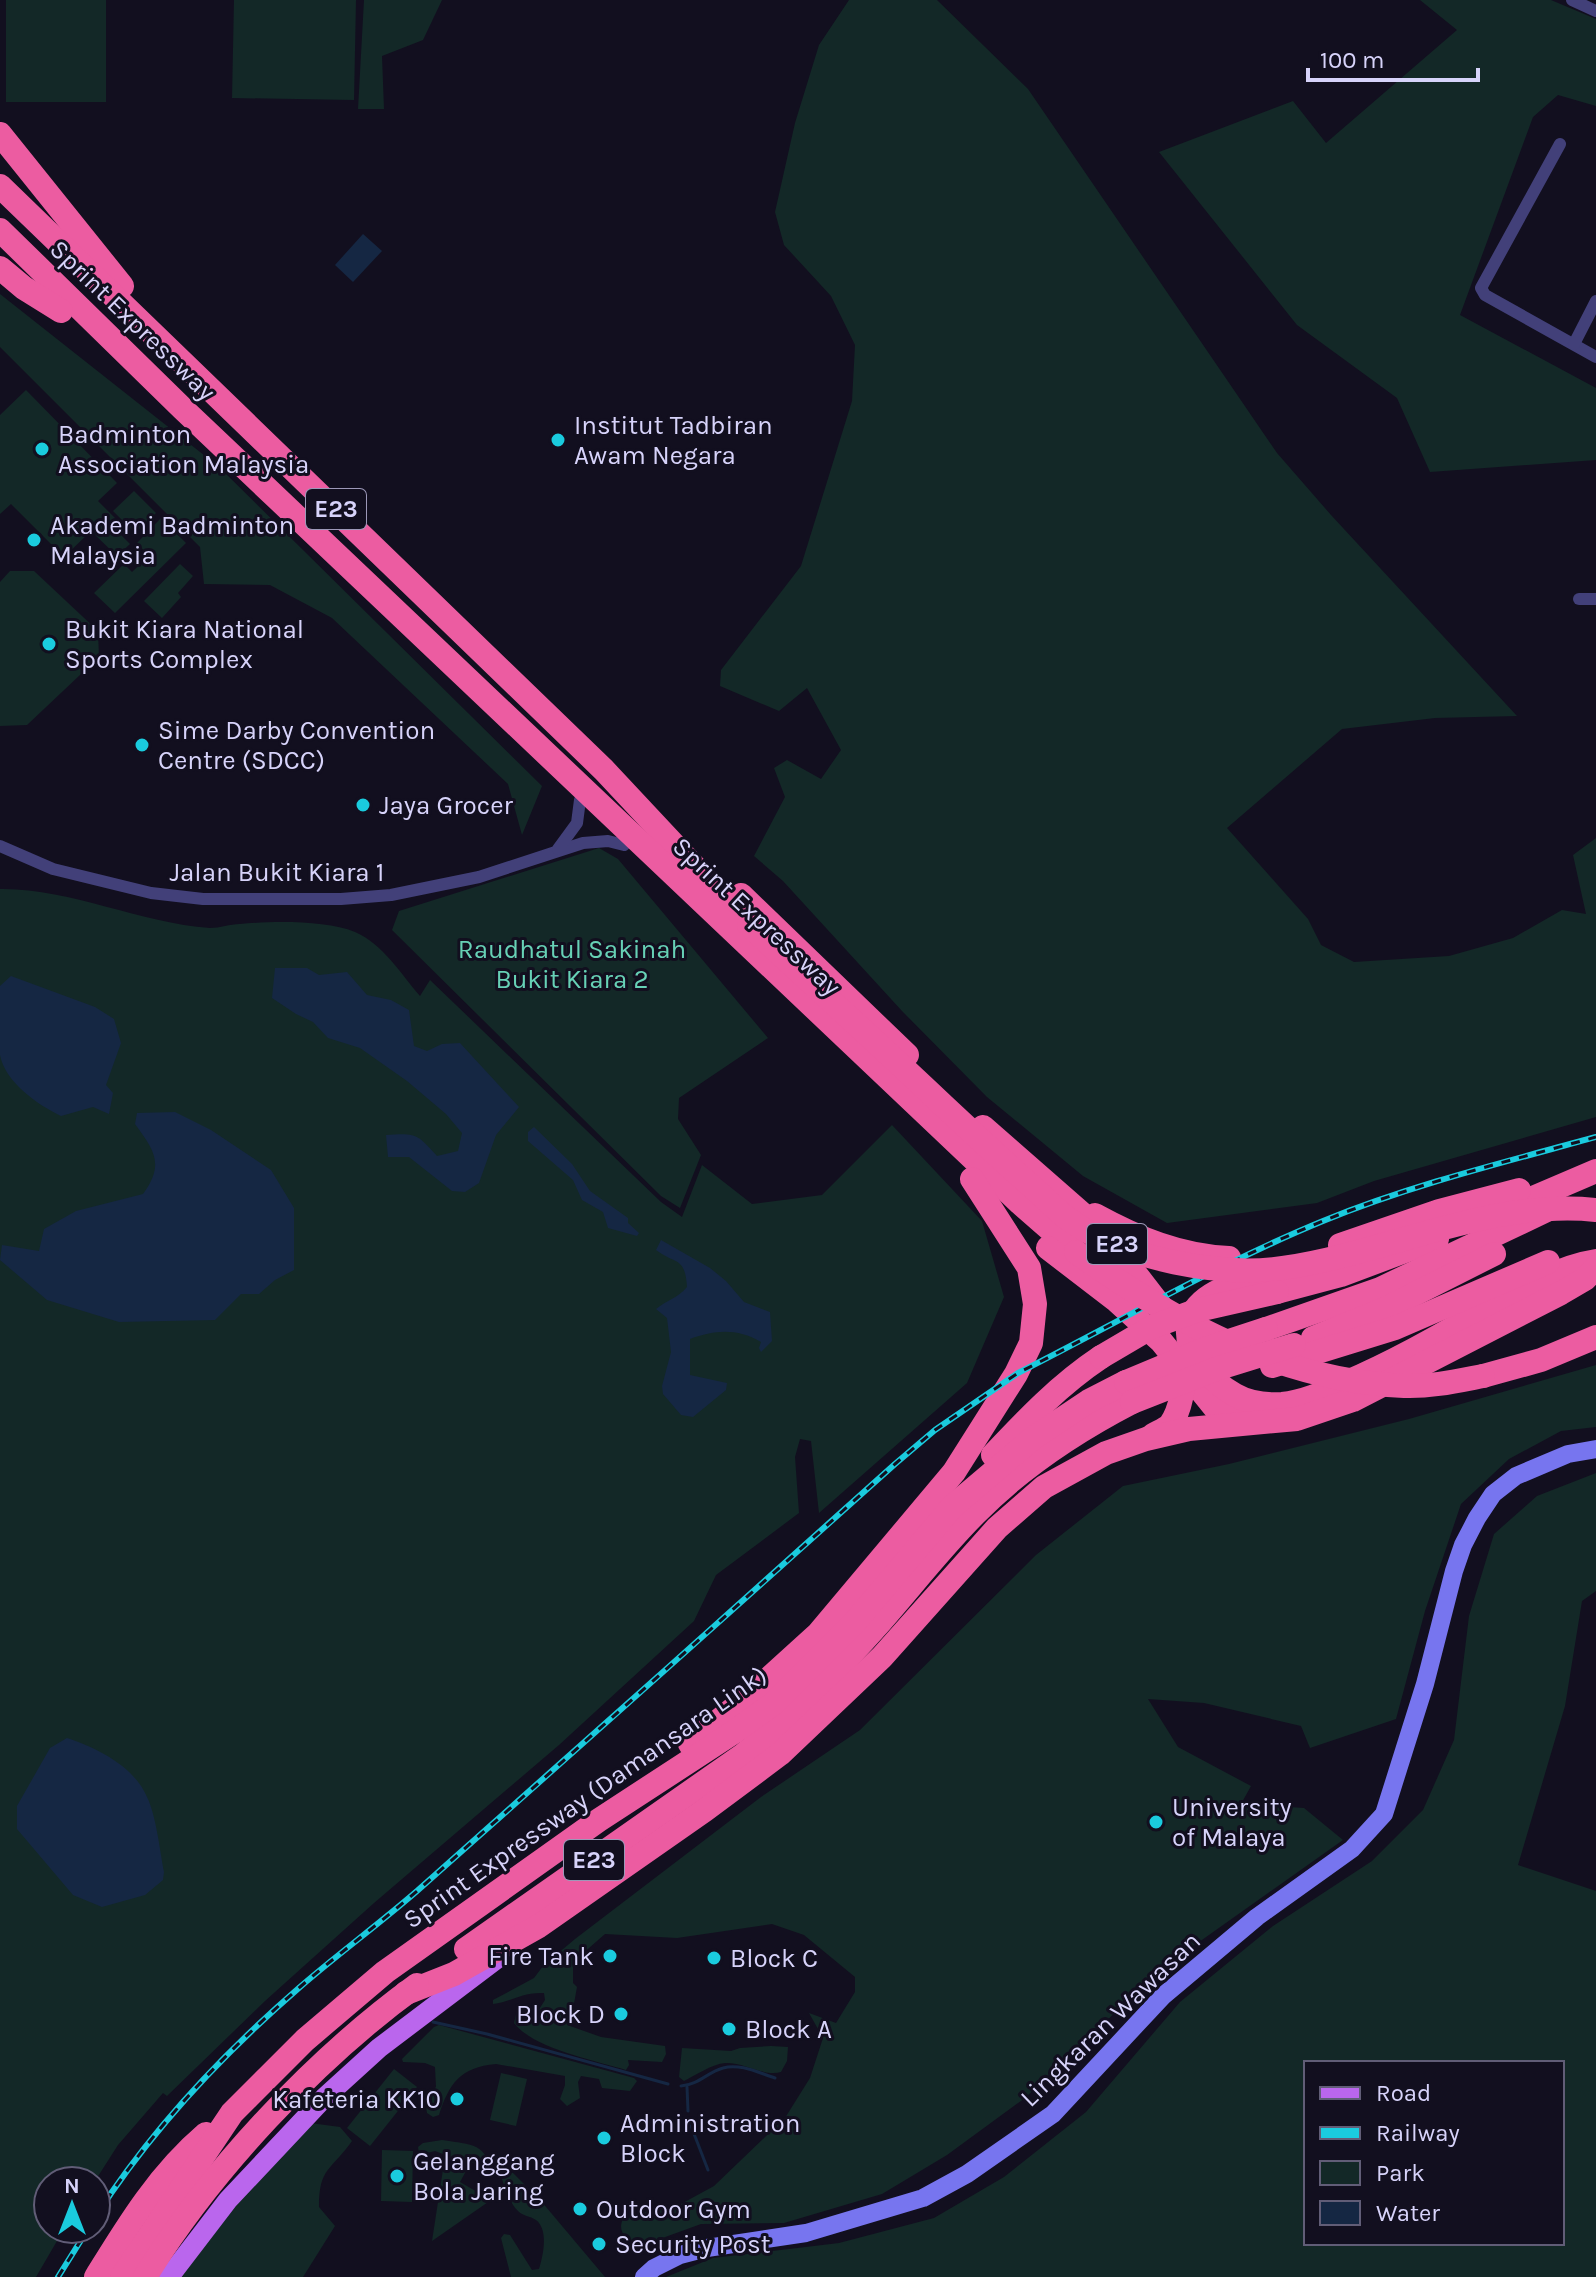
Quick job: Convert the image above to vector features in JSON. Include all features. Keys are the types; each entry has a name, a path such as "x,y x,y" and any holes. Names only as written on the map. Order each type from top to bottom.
{"highway":[{"path":"0,134 190,368"},
{"name":"Sprint Expressway","path":"0,186 604,770 742,930"},
{"name":"Sprint Expressway","path":"0,230 550,758 742,930 1020,1203 1076,1252 1129,1290 1242,1350 1294,1369 1340,1379 1405,1386 1483,1376 1541,1360 1596,1337"},
{"path":"0,251 61,311 152,389 183,409"},
{"path":"0,268 24,288 61,311"},
{"path":"550,758 580,800 624,845 972,1179 1066,1263 1117,1301 1161,1341 1215,1408 1237,1419 1297,1419"},
{"path":"604,770 635,788 826,979 988,1132 1104,1233 1167,1315 1184,1372 1178,1408 1169,1426 1146,1439"},
{"name":"E23","path":"742,930 1074,1223 1108,1241 1148,1255 1233,1270 1280,1269 1330,1260 1502,1213 1574,1208 1596,1210"},
{"path":"1066,1199 1132,1235 1173,1249 1215,1257 1273,1258 1310,1255 1439,1211 1504,1193 1589,1178"},
{"path":"1589,1178 1526,1201 1225,1288 1204,1301 1191,1316 1187,1339 1207,1371 1235,1395 1255,1403 1284,1404 1313,1397 1360,1377 1560,1272 1596,1264"},
{"name":"Sprint Expressway (Damansara Link)","path":"145,2277 196,2202 298,2087 352,2037 406,1993 743,1755 780,1725 873,1630 974,1514 1054,1447 1135,1398 1205,1349 1380,1289 1589,1178"},
{"path":"599,1820 755,1691 818,1634 954,1472 1016,1374 1031,1343 1035,1304 1029,1268 972,1179"},
{"name":"Sprint Expressway (Damansara Link)","path":"122,2277 232,2113 305,2040 385,1972 599,1820 774,1703 855,1622 952,1507 1032,1439 1089,1401 1135,1398 1294,1345 1387,1308 1596,1203"},
{"path":"952,1507 980,1468 1043,1402 1072,1376 1152,1327 1198,1310 1341,1275 1502,1213"},
{"path":"1066,1263 1085,1271 1097,1268 1106,1253 1104,1233"},
{"path":"780,1725 812,1706 859,1663 1007,1505 1052,1468 1091,1442 1135,1398 1270,1367 1395,1328 1555,1259 1596,1249"},
{"path":"406,1993 454,1974 539,1926 780,1754 909,1629 997,1528 1044,1487 1106,1453 1146,1439 1189,1429 1297,1419 1353,1400 1585,1279 1596,1264"},
{"path":"865,1672 902,1619"},
{"path":"96,2277 143,2201 184,2153 232,2113"}],"main road":[{"path":"169,2277 228,2200 324,2098 379,2048 539,1926"}],"street":[{"path":"1572,0 1596,11"},
{"path":"1560,144 1482,282 1482,291 1596,357"},
{"path":"1574,344 1596,301"},
{"path":"1579,599 1596,599"},
{"path":"556,852 577,823 580,800"},
{"name":"Jalan Bukit Kiara 1","path":"0,846 53,869 151,893 203,899 341,899 391,895 479,877 597,841 624,845"},
{"name":"Lingkaran Wawasan","path":"644,2277 654,2268 680,2255 806,2233 923,2198 1012,2145 1053,2114 1163,1996 1257,1917 1352,1849 1384,1814 1425,1684 1454,1571 1477,1518 1493,1494 1516,1476 1568,1454 1596,1449"}],"green space":[{"path":"6,0 106,0 106,102 6,102"},
{"path":"234,0 356,0 354,100 232,98"},
{"path":"364,0 442,0 423,40 382,56 384,109 358,109"},
{"path":"849,0 937,0 1028,89 1277,453 1517,716 1435,718 1342,729 1227,828 1308,919 1321,945 1354,962 1449,956 1513,938 1562,910 1586,914 1573,855 1596,838 1596,1117 1374,1181 1317,1203 1167,1223 1083,1176 987,1097 902,1011 783,881 754,856 785,797 774,768 787,760 821,779 841,750 807,688 779,711 720,686 721,670 801,566 852,401 855,345 831,296 784,245 775,212 795,123 819,45"},
{"path":"1420,0 1551,0 1596,19 1596,106 1558,95 1533,117 1460,315 1596,388 1596,460 1430,472 1397,398 1297,325 1159,152 1293,101 1326,143 1457,30"},
{"path":"0,294 219,467 542,786 522,835 508,784 332,618 270,585 204,584 200,547 0,347"},
{"name":"Badminton Association Malaysia","path":"26,390 117,483 98,501 120,523 114,528 130,544 117,556 91,531 64,557 11,504 0,514 0,415"},
{"name":"Badminton Association Malaysia","path":"134,491 156,513 135,533 113,511"},
{"name":"Badminton Association Malaysia","path":"161,518 186,543 115,613 94,593 124,564 132,572 149,556 137,543"},
{"path":"180,564 193,576 178,593 181,597 162,618 144,601"},
{"name":"Bukit Kiara National Sports Complex","path":"10,571 34,571 98,631 99,657 27,725 0,726 0,582"},
{"name":"Raudhatul Sakinah Bukit Kiara 2","path":"599,848 618,859 768,1038 679,1098 678,1119 701,1155 680,1208 661,1196 392,930 399,911"},
{"path":"0,889 52,894 183,925 210,928 299,922 355,932 383,952 420,996 430,980 661,1202 682,1217 702,1165 752,1204 822,1195 892,1125 982,1221 1004,1297 967,1383 819,1513 811,1441 800,1439 795,1457 799,1513 716,1575 694,1621 559,1745 265,2001 167,2096 163,2093 118,2145 105,2165 32,2165 32,2245 55,2245 36,2277 0,2277"},
{"path":"1596,1365 1596,1427 1561,1431 1509,1459 1461,1504 1425,1611 1396,1719 1310,1748 1301,1726 1204,1703 1148,1699 1178,1747 1251,1786 1241,1804 1304,1808 1343,1840 1161,1969 1025,2098 947,2155 882,2194 784,2223 701,2224 635,2248 628,2241 621,2226 624,2217 681,2204 714,2186 785,2118 810,2078 823,2038 809,2013 836,2023 855,1992 855,1977 804,1935 772,1924 677,1938 605,1934 573,1962 573,1983 577,1987 573,2009 567,2020 570,2026 601,2037 665,2046 666,2054 662,2062 628,2060 626,2070 550,2047 523,2032 514,2023 516,2014 538,2011 545,2000 544,1993 493,2004 493,2000 534,1978 543,1966 575,1939 761,1797 860,1730 1036,1555 1123,1486 1229,1464 1409,1419"},
{"path":"1596,1473 1596,1591 1582,1601 1565,1706 1518,1865 1596,1891 1596,2277 666,2277 713,2258 839,2243 934,2218 1004,2177 1086,2112 1180,2002 1273,1926 1372,1861 1423,1810 1454,1740 1469,1616 1494,1534 1537,1496"},
{"path":"439,2025 637,2081 630,2091 602,2088 599,2079 581,2076 578,2082 580,2098 567,2106 560,2099 565,2076 496,2064 484,2066 458,2079 447,2094 439,2115 433,2117 427,2113 425,2098 436,2087 435,2067 425,2063 403,2062 402,2059"},
{"path":"788,2047 787,2061 781,2072 768,2073 725,2063 684,2081 679,2077 682,2048 731,2051"},
{"path":"394,2069 417,2087 370,2146 347,2128"},
{"path":"501,2073 527,2079 516,2126 490,2120"},
{"path":"310,2123 340,2127 352,2141 328,2170 321,2184 319,2207 335,2226 303,2277 180,2277 250,2188"},
{"path":"442,2140 478,2148 500,2178 471,2162 460,2182 491,2200 432,2241 443,2154 435,2151 419,2155 418,2147 423,2143"},
{"name":"Gelanggang Bola Jaring","path":"382,2150 413,2151 412,2202 381,2201"},
{"path":"504,2164 541,2201 605,2277 511,2277 501,2238 504,2234 510,2235 532,2270 539,2269 544,2236 540,2224 520,2213 512,2203 499,2170"}],"water":[{"path":"363,234 382,251 353,282 335,265"},
{"path":"275,968 307,968 319,975 347,972 367,995 391,1000 409,1010 414,1046 427,1051 442,1044 460,1043 519,1107 496,1135 479,1183 465,1192 452,1191 409,1157 388,1157 386,1135 416,1136 437,1156 458,1151 462,1133 446,1114 407,1081 360,1048 328,1038 313,1022 272,998"},
{"path":"11,976 95,1007 114,1019 121,1043 106,1085 113,1093 109,1114 93,1107 61,1116 33,1099 8,1074 0,1055 0,986"},
{"path":"175,1112 211,1130 271,1170 294,1208 294,1270 275,1280 259,1294 241,1294 215,1320 119,1322 47,1300 0,1260 2,1245 39,1251 44,1229 76,1211 143,1194 155,1166 152,1150 135,1124 137,1113"},
{"path":"534,1127 572,1164 590,1191 628,1218 628,1223 639,1233 637,1236 608,1228 603,1212 582,1200 573,1180 528,1141 528,1132"},
{"path":"661,1240 710,1268 744,1302 770,1312 772,1341 761,1352 761,1342 743,1334 717,1332 690,1339 690,1375 727,1383 726,1390 693,1417 681,1415 663,1394 662,1386 671,1352 667,1318 656,1309 687,1287 682,1266 656,1250"},
{"path":"67,1738 102,1753 124,1767 147,1797 164,1872 163,1880 145,1895 102,1907 73,1895 17,1829 17,1806 50,1748"}],"waterway":[{"path":"433,2022 668,2084"},
{"path":"681,2086 729,2067 749,2069 775,2078"},
{"path":"687,2087 688,2111"},
{"path":"691,2126 708,2170"}],"railway":[{"path":"112,2192 190,2094 272,2012 417,1891 935,1430 1018,1373 1284,1238 1356,1208 1424,1185 1596,1137"},
{"path":"58,2277 78,2245"}],"place":[{"name":"Institut Tadbiran Awam Negara","path":"558,440"},
{"name":"Badminton Association Malaysia","path":"42,449"},
{"name":"Akademi Badminton Malaysia","path":"34,540"},
{"name":"Bukit Kiara National Sports Complex","path":"49,644"},
{"name":"Sime Darby Convention Centre (SDCC)","path":"142,745"},
{"name":"Jaya Grocer","path":"363,805"},
{"name":"University of Malaya","path":"1156,1822"},
{"name":"Fire Tank","path":"610,1956"},
{"name":"Block C","path":"714,1958"},
{"name":"Block D","path":"621,2014"},
{"name":"Block A","path":"729,2029"},
{"name":"Kafeteria KK10","path":"457,2099"},
{"name":"Administration Block","path":"604,2138"},
{"name":"Gelanggang Bola Jaring","path":"397,2176"},
{"name":"Outdoor Gym","path":"580,2209"},
{"name":"Security Post","path":"599,2244"}]}
